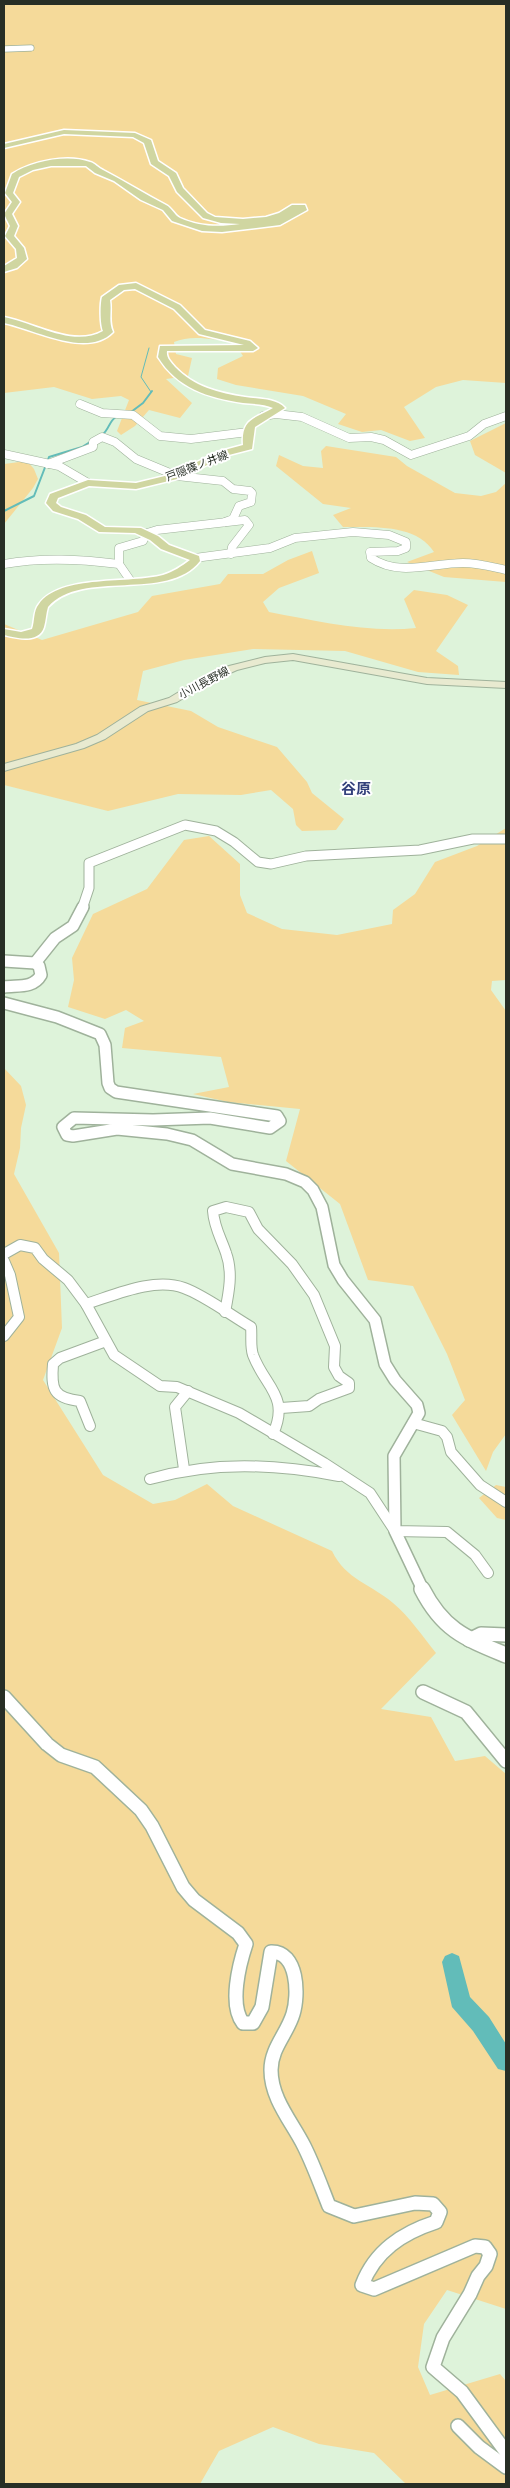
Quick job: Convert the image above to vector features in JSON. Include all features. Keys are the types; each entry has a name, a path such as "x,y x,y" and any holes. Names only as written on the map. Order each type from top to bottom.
{"main road":[{"path":"4,146 64,132 135,134 148,142 154,162 173,175 174,181 183,194 205,216 213,220 224,222 271,219 282,216 293,207 302,207 303,210 280,222 209,230 175,219 166,208 144,198 117,179 98,171 89,164 55,163 34,167 15,176 9,193 16,202 8,214 14,226 9,236 20,248 22,259 14,266 4,269"},
{"name":"戸隠篠ノ井線","path":"4,320 34,327 72,340 92,340 108,332 104,322 107,311 105,299 122,287 136,286 177,307 202,332 250,344 252,348 166,347 161,351 165,361 175,374 196,388 209,393 273,404 280,408 262,416 250,426 248,447 221,454 177,476 136,486 88,483 54,496 51,503 57,509 82,518 103,530 138,530 146,533"},
{"path":"4,632 22,636 32,634 40,626 42,607 48,600 73,590 130,580 159,579 173,575 188,566 195,558 165,548 146,533"},
{"name":"小川長野線","path":"4,768 50,753 80,746 101,737 144,709 172,700 206,680 233,668 265,660 293,657 428,680 506,684"}],"street":[{"path":"4,49 30,48"},
{"path":"80,404 102,413 133,415 156,434 174,438 199,438 248,432"},
{"path":"262,416 276,414 302,417 349,438 371,437 384,440 411,455 469,436 484,424 506,416"},
{"path":"48,464 93,447 93,442 102,437 115,442 136,459 177,476 223,481 233,489 247,490 252,493 250,502 239,506 233,519 225,522"},
{"path":"4,454 69,469 78,473 88,483"},
{"path":"130,580 119,564 118,548 143,541 146,533 182,526 246,520 249,525 232,547 231,554"},
{"path":"195,558 270,548 301,537 359,532 389,535 406,542 406,548 398,551 370,552 371,558 382,565 404,568 465,563 506,570"},
{"path":"4,564 30,559 76,559 119,564"},
{"path":"35,963 54,938 73,926 82,910 89,888 89,863 185,825 198,825 225,835 263,864 282,864 303,856 358,855 421,850 470,839 506,839"},
{"path":"4,961 35,963"},
{"path":"4,987 31,985 37,982 40,978 40,970 35,963"},
{"path":"4,1003 57,1017 100,1034 105,1045 108,1083 110,1088 116,1092 277,1116 280,1120 270,1128 210,1118 153,1120 94,1117 74,1118 64,1124 63,1127 67,1135 75,1138 105,1129 122,1129 152,1132 187,1139 233,1164 286,1173 298,1177 313,1190 323,1211 333,1262 338,1276 375,1321 385,1365 417,1405 419,1413 394,1456 395,1531"},
{"path":"225,1312 230,1280 230,1265 226,1251 216,1235 213,1211 216,1208 230,1208 249,1212 258,1229 292,1264 314,1295 335,1346 334,1367 338,1376 349,1384 349,1388 319,1399 309,1406 281,1408"},
{"path":"4,1254 20,1245 34,1248 68,1280 86,1304 114,1355 160,1386 177,1387 238,1413 370,1494 395,1531 412,1570 438,1615 447,1626 469,1640 506,1655"},
{"path":"4,1261 10,1274 19,1317 4,1336"},
{"path":"86,1304 126,1291 167,1284 185,1288 251,1327 253,1353 277,1395 281,1408 273,1434"},
{"path":"90,1426 80,1401 65,1400 56,1394 52,1385 53,1364 60,1358 106,1341"},
{"path":"184,1468 175,1408 188,1391"},
{"path":"413,1423 442,1431 447,1437 451,1452 480,1485 506,1502"},
{"path":"150,1479 184,1468 221,1465 313,1470 344,1477"},
{"path":"395,1531 448,1532 475,1555 488,1572"},
{"path":"469,1640 481,1634 506,1635"},
{"path":"423,1692 466,1712 506,1761"},
{"path":"4,1697 47,1744 61,1755 95,1767 140,1810 152,1826 183,1887 194,1900 238,1933 246,1944 238,1969 237,2015 243,2023 253,2023 259,2016 263,2006 268,1959 271,1952 282,1953 288,1958 294,1977 296,2002 294,2013 272,2058 272,2084 278,2103 306,2148 329,2206 354,2216 416,2203 433,2204 440,2212 436,2222 419,2227 384,2249 365,2274 362,2285 374,2289 475,2246 486,2247 490,2254 489,2264 476,2278 471,2293 442,2337 434,2357 433,2367 462,2392 506,2452"},
{"path":"458,2426 479,2447 506,2467"}],"shaded area":[{"path":"4,4 506,4 506,383 463,380 436,387 404,407 425,438 410,441 381,430 362,432 338,424 346,414 303,396 236,385 217,379 218,368 243,356 234,342 211,339 188,338 174,342 176,354 192,358 188,376 166,379 192,403 180,418 149,410 135,426 121,435 117,431 129,400 121,396 92,399 54,387 4,393"},
{"path":"506,423 506,473 475,455 470,441"},
{"path":"326,446 396,457 407,466 455,493 481,496 496,492 506,483 506,582 444,577 407,562 434,552 417,536 406,532 393,529 343,527 333,515 351,508 323,504 276,466 279,455 303,466 323,468 321,451"},
{"path":"27,461 34,469 38,479 4,524 4,464"},
{"path":"312,551 319,573 279,588 263,602 269,612 361,628 416,628 404,599 414,590 447,595 468,605 436,651 458,666 459,675 418,672 345,651 253,649 184,660 143,671 137,700 191,711 218,727 277,747 307,782 312,793 344,819 336,830 302,831 296,825 293,809 271,790 241,795 178,794 108,811 4,785 4,624 42,640 138,612 152,596 220,584 228,574 263,574 288,560"},
{"path":"506,828 506,980 492,981 491,990 506,1011 506,1434 493,1452 486,1471 452,1415 465,1400 447,1354 413,1286 368,1280 340,1204 286,1161 300,1109 228,1102 193,1094 229,1087 221,1057 122,1048 125,1028 144,1021 126,1010 105,1019 68,1007 74,980 72,958 93,914 147,889 184,840 209,836 240,864 240,895 247,913 282,929 337,935 392,924 393,910 415,894 435,862 477,846"},
{"path":"4,1068 21,1086 26,1105 14,1174 59,1253 62,1328 43,1380 103,1475 153,1504 175,1500 207,1484 233,1506 332,1551 344,1569 385,1596 399,1608 436,1653 381,1709 431,1717 455,1761 485,1756 506,1774 506,2309 447,2290 424,2324 418,2367 430,2395 500,2374 506,2381 506,2484 406,2484 374,2453 319,2444 273,2427 219,2451 200,2484 4,2484"},
{"path":"496,1485 506,1487 506,1520 497,1518 479,1498"}],"waterway":[{"path":"149,348 141,377 151,392"},
{"path":"131,412 143,403 152,391"},
{"path":"102,435 116,417"},
{"path":"4,511 34,496 49,457 82,447 90,442"},
{"path":"452,1962 460,2001 481,2024 506,2062"}],"district":[{"name":"谷原","path":"356,789"}]}
